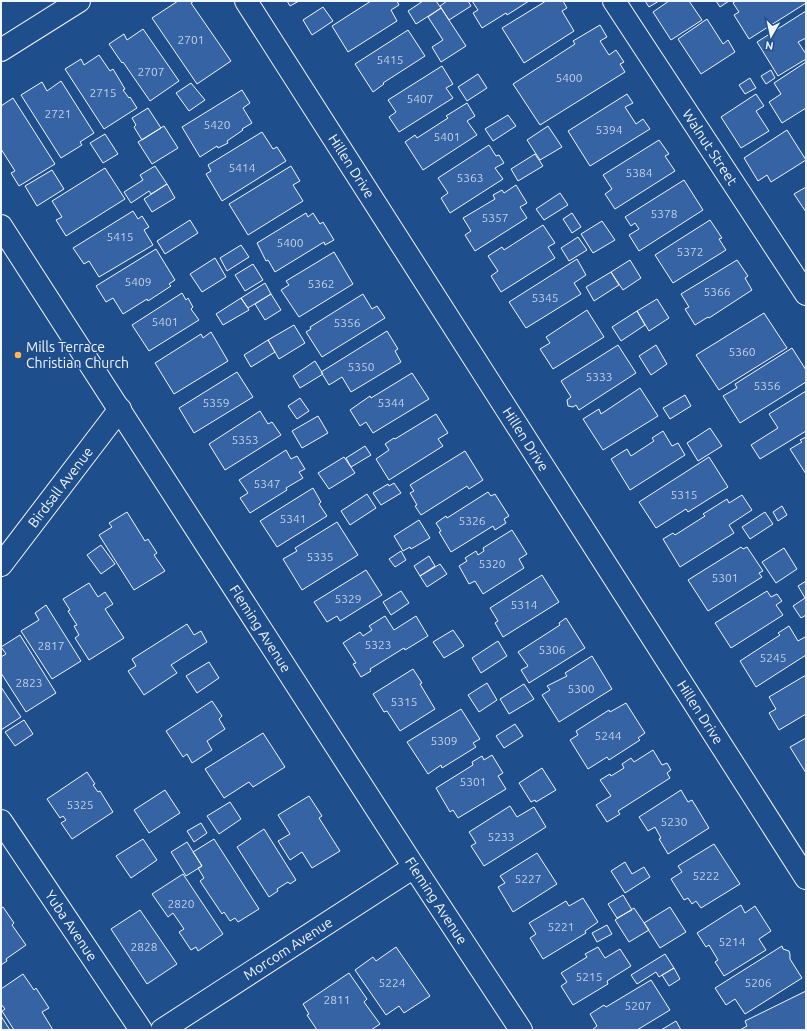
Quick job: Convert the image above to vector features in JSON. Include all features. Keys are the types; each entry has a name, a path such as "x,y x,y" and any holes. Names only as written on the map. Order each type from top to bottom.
{"street":[{"path":"1,50 79,1"},
{"name":"Hillen Drive","path":"246,1 806,878"},
{"name":"Walnut Street","path":"614,1 806,294"},
{"name":"Fleming Avenue","path":"1,226 414,867 521,1030"},
{"name":"Birdsall Avenue","path":"1,565 120,410"},
{"name":"Yuba Avenue","path":"1,821 141,1030"},
{"name":"Morcom Avenue","path":"162,1030 414,867"}],"building":[{"path":"178,1 194,1 191,3 231,61 197,84 152,18"},
{"path":"287,1 299,1 290,6"},
{"path":"371,1 397,1 399,5 391,10 397,21 348,52 332,26"},
{"path":"423,1 436,1 441,8 416,24 408,11"},
{"path":"447,1 468,1 471,6 449,20 440,6"},
{"path":"472,1 529,1 482,28 473,13 478,10"},
{"path":"546,1 563,1 567,8 562,11 574,31 524,63 502,28"},
{"path":"645,1 659,1 649,7"},
{"path":"669,1 689,1 702,20 671,40 653,12"},
{"path":"716,1 729,1 720,7"},
{"path":"736,1 806,1 806,3 749,39 734,15 739,12 733,3"},
{"path":"323,7 333,21 312,35 303,20"},
{"path":"441,8 466,46 441,62 432,47 443,40 428,17"},
{"path":"806,11 806,38 798,42 806,54 806,59 778,76 757,42"},
{"path":"707,19 723,44 728,40 735,52 701,74 678,39"},
{"path":"600,25 607,37 600,41 609,55 616,50 624,62 620,64 625,72 540,125 513,84 575,44 573,41"},
{"path":"143,29 179,81 150,101 109,44 124,34 127,40"},
{"path":"408,30 425,56 383,83 384,84 373,92 355,64"},
{"path":"99,55 110,71 113,69 125,89 123,90 129,98 130,97 137,108 104,129 65,69 81,59 84,65"},
{"path":"806,62 806,108 782,123 769,102 781,94 774,83"},
{"path":"442,66 453,84 446,88 453,98 399,132 389,117 396,112 388,100"},
{"path":"771,70 775,78 766,84 761,76"},
{"path":"478,74 487,88 467,101 458,87"},
{"path":"750,78 756,88 745,94 739,85"},
{"path":"61,81 94,133 80,142 82,145 61,158 21,95 42,82 47,91"},
{"path":"191,83 205,100 189,111 176,93"},
{"path":"242,90 250,103 243,108 252,123 227,141 228,143 218,148 217,146 200,157 182,127"},
{"path":"627,94 633,103 625,107 636,124 643,119 650,129 590,166 568,131"},
{"path":"756,94 764,106 756,111 769,131 741,148 721,117"},
{"path":"13,98 55,164 19,186 11,173 15,171 1,149 1,106"},
{"path":"467,103 475,116 467,121 477,135 423,170 405,142 415,135 417,138 448,118 446,116"},
{"path":"148,108 161,128 142,140 134,127 136,125 132,118"},
{"path":"508,115 516,126 493,141 485,129"},
{"path":"164,126 178,148 152,164 138,142"},
{"path":"548,126 562,147 540,160 527,140"},
{"path":"787,130 806,160 771,182 767,175 758,181 744,158"},
{"path":"262,132 273,149 277,147 286,161 222,201 206,174 211,171 208,165"},
{"path":"105,134 118,154 103,163 90,143"},
{"path":"659,140 669,154 665,156 675,171 615,209 605,194 612,189 603,175"},
{"path":"489,145 496,156 499,155 504,163 495,168 503,179 450,213 441,198 448,193 438,178"},
{"path":"535,154 543,166 518,181 511,169"},
{"path":"155,166 167,184 151,194 149,191 131,203 124,192 143,180 140,175"},
{"path":"291,166 300,181 293,185 303,201 248,235 229,204"},
{"path":"105,168 125,199 66,236 56,220 62,217 52,201"},
{"path":"52,170 64,189 37,206 25,186"},
{"path":"684,180 703,210 639,251 629,235 639,229 635,223 631,226 625,217"},
{"path":"167,184 175,198 152,212 144,199"},
{"path":"516,185 527,203 520,207 527,218 475,251 465,235 471,231 463,218 495,199 493,195 502,190 504,193"},
{"path":"806,187 806,212 794,194"},
{"path":"560,193 568,205 544,220 536,209"},
{"path":"133,211 138,219 142,216 149,227 144,230 153,245 99,277 89,261 84,264 73,248"},
{"path":"306,213 308,217 313,213 320,224 323,222 334,240 325,245 324,242 275,272 268,260 266,261 257,243"},
{"path":"572,213 581,227 572,233 563,219"},
{"path":"190,220 198,233 165,254 157,241"},
{"path":"710,220 722,238 719,239 726,250 673,283 655,255"},
{"path":"602,221 615,240 593,253 581,234"},
{"path":"543,225 555,243 548,247 555,258 501,292 491,276 498,271 488,256 502,247 504,250"},
{"path":"578,237 587,250 569,261 561,248"},
{"path":"241,245 249,257 227,271 220,258"},
{"path":"156,249 175,280 169,284 171,286 148,301 147,299 123,314 113,298 106,302 96,286"},
{"path":"334,252 353,284 299,317 281,290 289,285 286,281"},
{"path":"215,258 226,277 202,292 190,274"},
{"path":"577,259 586,275 574,283 581,294 526,328 509,302"},
{"path":"630,260 641,278 623,290 611,272"},
{"path":"737,260 748,276 745,278 752,290 709,318 708,317 695,325 685,309 689,307 681,294"},
{"path":"253,264 263,280 245,291 235,275"},
{"path":"611,272 619,285 594,301 586,287"},
{"path":"265,283 271,294 248,308 241,298"},
{"path":"182,293 186,300 188,298 193,307 191,309 199,320 149,351 132,325"},
{"path":"271,294 281,310 265,320 255,304"},
{"path":"363,294 372,309 377,306 385,318 322,357 306,332 311,329 310,327"},
{"path":"241,298 249,310 223,325 216,314"},
{"path":"657,299 669,318 649,331 637,311"},
{"path":"587,310 604,337 553,369 540,349 550,343 546,337"},
{"path":"637,311 645,325 621,341 612,327"},
{"path":"764,313 787,348 719,390 696,355"},
{"path":"294,325 305,343 279,359 268,340"},
{"path":"387,331 398,349 395,351 401,362 351,392 342,377 329,385 321,372"},
{"path":"211,332 228,361 174,394 155,363 201,334 203,338"},
{"path":"268,340 275,352 251,367 244,355"},
{"path":"618,345 636,373 579,410 576,405 573,407 568,406 567,400 571,397 561,381"},
{"path":"656,345 667,364 651,375 639,356"},
{"path":"792,348 806,370 806,382 740,423 723,396 737,388 735,384"},
{"path":"315,361 323,374 300,388 293,376"},
{"path":"237,372 253,397 194,433 179,408"},
{"path":"412,373 429,399 373,433 366,422 360,426 350,410 370,396 371,398"},
{"path":"640,388 658,416 603,450 583,419 599,409 601,414"},
{"path":"806,391 806,431 760,459 751,445 778,428 769,414"},
{"path":"685,395 691,406 670,419 663,408"},
{"path":"300,398 309,411 297,419 288,406"},
{"path":"260,411 268,424 272,422 281,435 225,470 209,444"},
{"path":"436,414 448,433 438,439 443,446 389,480 376,459 389,450 385,444"},
{"path":"318,416 328,433 302,448 292,431"},
{"path":"710,428 722,446 698,461 687,443"},
{"path":"663,431 672,446 678,443 685,455 630,490 611,459 627,449 631,456 654,441 652,438"},
{"path":"806,437 806,474 790,449 802,442 800,440"},
{"path":"365,446 371,455 351,467 346,458"},
{"path":"286,450 291,459 297,456 305,469 299,472 303,478 250,513 240,498 248,493 239,480"},
{"path":"465,451 483,480 469,489 467,486 421,515 415,506 417,505 410,493 414,491 410,485"},
{"path":"344,457 355,473 329,489 318,473"},
{"path":"709,457 728,487 688,512 686,509 656,528 639,502"},
{"path":"394,483 401,493 381,505 373,493 388,484 389,486"},
{"path":"313,488 321,502 319,504 327,516 277,547 260,521"},
{"path":"488,492 491,496 495,494 509,516 504,519 506,523 495,530 493,526 451,552 439,532 441,531 436,523 446,516 447,518"},
{"path":"367,494 376,508 350,525 341,511"},
{"path":"742,495 752,510 729,525 734,533 680,567 663,539 673,533 675,535 705,516 703,514 727,499 729,503"},
{"path":"782,506 787,515 778,521 773,512"},
{"path":"127,512 145,541 148,539 157,553 154,555 165,571 134,590 99,535 112,527 109,523"},
{"path":"765,512 773,524 750,539 742,527"},
{"path":"419,520 430,538 411,549 410,547 403,551 394,536"},
{"path":"337,522 358,555 302,590 283,559 297,551 295,548"},
{"path":"512,530 527,554 519,559 524,568 483,594 475,581 469,584 459,566 467,561 465,558 476,551 478,555 484,551 483,548"},
{"path":"101,545 115,564 101,574 87,555"},
{"path":"741,547 743,549 747,547 763,571 759,573 762,577 708,611 688,580"},
{"path":"784,548 797,569 776,583 762,562"},
{"path":"401,551 406,560 395,567 389,559"},
{"path":"429,556 435,566 420,576 414,566"},
{"path":"440,564 447,574 427,587 420,576"},
{"path":"366,570 382,595 340,621 337,616 327,622 314,602"},
{"path":"542,575 559,602 503,637 495,623 498,621 490,608"},
{"path":"806,581 806,615 801,618 793,606 805,598 798,586"},
{"path":"89,583 98,597 105,592 113,604 105,609 124,638 89,660 75,638 79,635 74,626 77,625 68,611 70,610 63,599"},
{"path":"401,591 409,603 391,615 383,602"},
{"path":"767,591 771,597 777,594 782,601 776,605 783,615 731,648 715,623"},
{"path":"46,605 81,661 52,679 21,631 39,620 35,613"},
{"path":"385,616 394,630 416,616 428,636 405,650 404,648 370,669 371,671 361,677 353,664 356,663 343,643 360,632 363,636 372,630 369,626"},
{"path":"566,618 585,648 529,683 521,670 528,666 518,652 560,625 559,623"},
{"path":"187,624 194,635 201,631 207,642 171,665 177,673 144,695 128,671 136,666 132,659"},
{"path":"789,626 798,641 805,637 806,638 806,655 756,687 740,661 780,635 778,633"},
{"path":"453,630 464,646 444,658 433,642"},
{"path":"20,635 56,693 26,712 1,673 1,657 6,654 1,647"},
{"path":"498,641 507,656 481,673 472,658"},
{"path":"592,656 612,689 559,722 542,695 550,690 547,686 567,676 565,673"},
{"path":"209,662 219,678 197,693 186,676"},
{"path":"413,669 435,709 400,731 387,711 384,712 373,694"},
{"path":"806,675 806,714 779,730 769,713 776,709 769,697"},
{"path":"487,683 497,700 479,712 468,695"},
{"path":"524,684 534,699 509,714 500,699"},
{"path":"1,687 21,717 1,730"},
{"path":"212,701 222,716 219,719 225,729 207,741 212,750 192,763 187,754 183,757 166,731"},
{"path":"626,703 645,733 638,738 640,740 609,760 607,757 588,769 570,740 578,735 576,731 609,710 610,712"},
{"path":"461,709 480,739 473,743 476,747 442,768 441,765 428,774 407,742"},
{"path":"24,720 33,734 15,746 5,732"},
{"path":"515,724 523,736 504,748 496,736"},
{"path":"263,733 285,767 253,787 249,782 224,798 205,769"},
{"path":"806,738 806,773 790,747"},
{"path":"653,750 662,765 667,763 671,770 667,773 670,778 618,811 620,814 607,822 596,805 611,796 600,780 610,774 611,776 624,768 622,764 631,758 634,762"},
{"path":"492,755 503,773 498,776 506,789 458,818 453,810 450,812 436,788 473,765 472,762 482,756 484,760"},
{"path":"542,768 556,790 536,802 535,800 531,802 519,783"},
{"path":"87,772 95,784 93,785 98,792 100,791 113,812 72,839 61,823 66,820 63,816 60,818 47,799"},
{"path":"165,790 180,813 149,833 134,810"},
{"path":"681,790 688,802 692,800 709,828 668,854 659,839 661,838 655,827 648,831 639,817"},
{"path":"309,796 322,816 319,818 340,851 312,868 302,852 290,860 278,841 290,834 278,815"},
{"path":"230,802 241,819 219,834 207,816"},
{"path":"510,806 517,817 534,807 546,827 484,866 471,846 476,843 469,832"},
{"path":"201,823 207,833 194,842 187,831"},
{"path":"264,829 296,880 290,884 288,882 277,889 278,891 269,897 237,847"},
{"path":"143,839 157,860 131,878 116,856"},
{"path":"214,839 259,909 238,922 235,918 230,921 224,912 222,914 200,881 204,878 198,868 202,866 193,852"},
{"path":"187,842 202,866 186,876 171,852"},
{"path":"714,844 740,884 701,908 696,901 692,904 688,898 684,900 671,879 682,872 678,866"},
{"path":"537,853 557,884 513,912 498,887 505,883 500,876"},
{"path":"625,862 632,874 644,867 650,877 625,893 611,871"},
{"path":"183,874 223,934 198,951 196,947 191,950 179,932 184,929 173,913 168,917 152,894"},
{"path":"623,895 632,910 617,918 608,904"},
{"path":"583,898 598,922 585,931 586,933 543,959 530,938 536,934 529,923 566,901 569,906"},
{"path":"741,905 745,913 755,906 771,931 759,939 766,950 724,976 715,962 718,960 709,945 706,947 697,933"},
{"path":"3,907 14,923 12,925 26,945 6,959 7,961 1,965 1,908"},
{"path":"670,907 686,932 660,948 644,923"},
{"path":"634,908 649,930 629,942 615,920"},
{"path":"140,910 177,964 147,984 111,929"},
{"path":"607,925 612,934 597,942 592,933"},
{"path":"782,946 783,949 789,951 790,959 802,978 745,1014 735,999 726,1005 715,988"},
{"path":"396,947 430,996 404,1013 399,1006 386,1015 355,970 373,957 376,961"},
{"path":"598,947 605,958 620,949 631,966 607,981 608,984 573,1005 561,986 567,982 561,973 587,957 585,954"},
{"path":"665,954 674,968 659,977 656,972 637,984 631,975"},
{"path":"674,968 680,979 669,986 662,975"},
{"path":"349,973 367,999 364,1002 380,1024 371,1030 317,1030 307,1015 309,1014 303,1004"},
{"path":"23,974 34,990 36,988 49,1008 42,1012 53,1030 14,1030 2,1011 5,1009 1,1004 1,989"},
{"path":"651,980 670,1010 637,1030 592,1030 597,1026 590,1014 604,1005 606,1007"},
{"path":"806,991 806,1030 740,1030 747,1026 745,1021"},
{"path":"1,1016 10,1030 1,1030"},
{"path":"676,1021 681,1030 661,1030"}],"place":[{"name":"Mills Terrace Christian Church","path":"18,355"}]}
